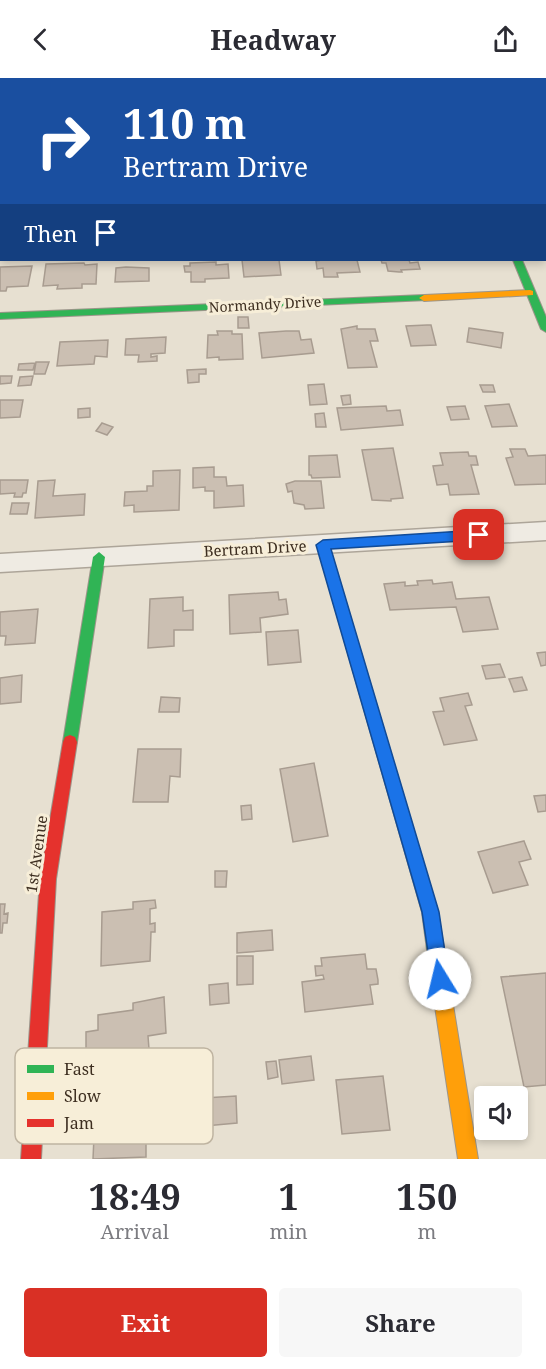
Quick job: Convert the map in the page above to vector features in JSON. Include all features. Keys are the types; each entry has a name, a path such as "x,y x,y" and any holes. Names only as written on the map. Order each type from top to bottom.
{"street":[{"path":"517,261 546,329"},
{"name":"Normandy Drive","path":"0,316 530,293"},
{"name":"Bertram Drive","path":"0,563 546,531"},
{"path":"323,545 430,912 468,1159"},
{"name":"1st Avenue","path":"38,1048 48,879 99,557"},
{"name":"1st Avenue","path":"31,1159 32,1144"}],"building":[{"path":"242,261 279,261 281,275 244,277"},
{"path":"316,261 357,261 360,272 337,273 338,277 324,277 323,268 317,269"},
{"path":"381,261 418,262 420,269 401,270 402,272 388,271 386,263"},
{"path":"216,262 216,265 228,264 229,278 191,282 191,272 185,272 184,266 190,266 190,263"},
{"path":"84,263 85,265 97,264 96,284 82,284 82,288 57,289 58,285 43,286 46,264"},
{"path":"32,266 28,286 7,287 6,291 0,291 0,267"},
{"path":"116,268 149,268 149,281 115,282"},
{"path":"238,317 248,317 249,328 238,328"},
{"path":"431,325 436,345 411,346 406,326"},
{"path":"357,326 357,329 375,329 378,341 370,341 377,367 348,368 341,329"},
{"path":"469,328 503,333 501,348 467,342"},
{"path":"217,331 242,334 243,359 207,358 208,335 218,335"},
{"path":"299,331 301,340 311,339 314,353 262,358 259,333"},
{"path":"166,337 165,353 151,354 151,357 157,356 157,361 138,362 139,355 125,355 126,339"},
{"path":"108,340 107,357 95,356 94,364 57,366 60,342"},
{"path":"36,362 49,362 45,374 34,374"},
{"path":"35,363 33,370 18,370 19,364"},
{"path":"206,369 206,374 199,374 199,382 188,383 187,370"},
{"path":"0,376 12,376 11,383 0,384"},
{"path":"33,376 31,385 18,386 20,377"},
{"path":"324,384 327,404 310,405 308,385"},
{"path":"480,385 493,385 495,392 483,392"},
{"path":"350,395 351,404 343,405 341,396"},
{"path":"0,400 23,400 20,417 0,418"},
{"path":"509,404 517,426 492,427 485,406"},
{"path":"386,406 387,411 400,410 403,425 341,430 337,408"},
{"path":"465,406 469,419 451,420 447,407"},
{"path":"90,408 90,417 78,418 78,409"},
{"path":"324,413 326,427 316,427 315,414"},
{"path":"102,423 113,427 107,435 96,431"},
{"path":"393,448 403,498 391,499 391,501 372,500 362,450"},
{"path":"510,449 525,449 528,456 546,455 546,484 515,485 506,458 513,457"},
{"path":"468,452 469,456 476,456 478,465 471,465 479,494 450,495 448,484 437,485 433,466 443,465 440,453"},
{"path":"337,455 340,477 312,478 309,475 309,456"},
{"path":"214,467 214,477 226,477 227,486 243,485 244,506 214,508 214,491 205,491 205,487 193,488 193,468"},
{"path":"180,470 179,510 134,512 134,505 124,506 125,492 147,491 147,486 153,486 153,471"},
{"path":"0,480 28,480 26,493 23,493 22,497 14,497 15,493 0,494"},
{"path":"55,480 53,496 85,494 84,515 35,518 38,481"},
{"path":"295,481 321,481 324,508 305,509 304,505 294,503 292,491 288,492 286,484"},
{"path":"12,503 29,503 27,514 10,514"},
{"path":"432,580 433,584 452,582 456,599 489,597 498,629 463,632 456,607 390,610 384,584 405,582 405,586 418,585 417,581"},
{"path":"278,592 279,600 286,599 288,614 260,618 261,632 230,634 229,595"},
{"path":"183,597 183,611 193,610 193,630 174,630 174,646 148,648 150,599"},
{"path":"38,609 35,643 5,645 6,636 0,636 0,612"},
{"path":"298,630 301,662 268,665 266,632"},
{"path":"546,652 546,665 541,666 537,653"},
{"path":"500,664 505,677 486,679 482,666"},
{"path":"22,675 21,702 0,704 0,678"},
{"path":"522,677 527,690 514,692 509,679"},
{"path":"468,693 472,705 465,706 477,740 444,745 433,712 444,711 440,698"},
{"path":"161,697 180,698 179,712 159,712"},
{"path":"138,749 181,749 180,777 170,776 168,802 133,802"},
{"path":"314,763 328,836 293,842 280,769"},
{"path":"546,795 546,811 538,812 534,796"},
{"path":"251,805 252,819 242,820 241,806"},
{"path":"524,841 531,859 519,862 528,885 493,893 478,852"},
{"path":"215,871 227,871 226,887 215,887"},
{"path":"155,900 156,908 150,909 150,924 155,923 155,932 151,932 150,961 101,966 102,912 133,909 133,902"},
{"path":"0,904 5,904 4,914 8,913 7,923 3,923 2,933 0,933"},
{"path":"272,930 273,950 237,953 237,933"},
{"path":"365,954 367,969 376,969 378,980 378,984 370,985 373,1004 305,1012 302,982 324,979 323,975 316,976 315,966 322,966 321,958"},
{"path":"237,956 253,956 253,984 237,985"},
{"path":"546,973 546,1085 524,1086 501,977"},
{"path":"228,983 229,1003 210,1005 209,985"},
{"path":"164,997 166,1033 148,1036 149,1048 86,1048 86,1032 98,1030 98,1015 133,1010 133,1003"},
{"path":"311,1056 314,1080 282,1084 279,1060"},
{"path":"276,1061 278,1077 268,1079 266,1062"},
{"path":"383,1076 390,1130 342,1134 336,1080"},
{"path":"236,1096 237,1123 213,1125 213,1097"},
{"path":"94,1144 146,1144 146,1157 93,1159"}],"traffic: fast":[{"path":"517,261 546,329"},
{"path":"0,316 424,298"},
{"path":"323,545 430,912 440,980"},
{"path":"70,742 99,557"}],"traffic: slow":[{"path":"424,298 530,293"},
{"path":"440,980 468,1159"}],"traffic: jam":[{"path":"38,1048 48,879 70,742"},
{"path":"31,1159 32,1144"}],"route":[{"path":"440,979 430,912 323,545 479,535"}]}
